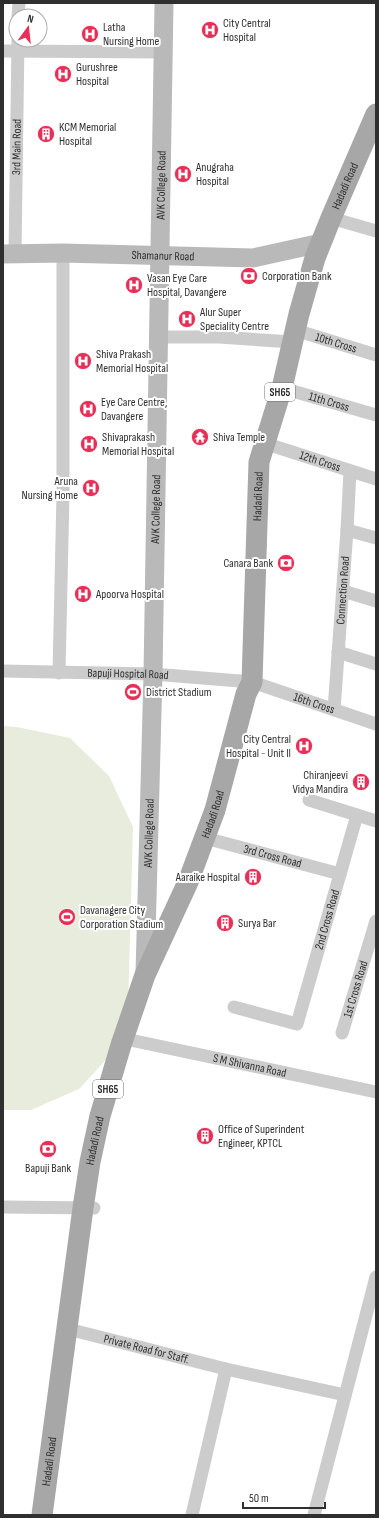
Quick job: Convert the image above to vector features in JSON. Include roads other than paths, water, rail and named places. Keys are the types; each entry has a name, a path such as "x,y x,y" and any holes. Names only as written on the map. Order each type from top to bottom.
{"main road":[{"name":"AVK College Road","path":"145,975 153,674 164,3"},
{"name":"Hadadi Road","path":"42,1515 73,1330 89,1208 90,1162 100,1116 130,1039 145,975 169,937 188,882 210,839 215,810 246,694 252,682 259,462 282,388 315,258 376,114"},
{"name":"Shamanur Road","path":"9,254 63,253 253,258 321,243"},
{"path":"130,1039 152,992 169,937 146,920"},
{"path":"55,1515 73,1330"}],"street":[{"path":"48,47 163,52"},
{"name":"3rd Main Road","path":"9,254 18,48"},
{"path":"331,218 376,231"},
{"path":"59,673 63,494 63,253"},
{"name":"10th Cross","path":"158,337 219,338 294,336 376,355"},
{"name":"11th Cross","path":"282,388 376,415"},
{"name":"12th Cross","path":"264,443 376,479"},
{"name":"Connection Road","path":"334,710 350,471"},
{"path":"347,530 376,538"},
{"path":"343,591 376,601"},
{"path":"338,652 376,664"},
{"name":"Bapuji Hospital Road","path":"3,672 153,674 252,682"},
{"name":"16th Cross","path":"252,682 376,724"},
{"path":"309,800 376,821"},
{"name":"2nd Cross Road","path":"234,1007 297,1024 357,814"},
{"name":"3rd Cross Road","path":"210,839 340,874"},
{"name":"1st Cross Road","path":"342,1033 376,921"},
{"name":"S M Shivanna Road","path":"130,1039 376,1092"},
{"path":"3,1207 89,1208"},
{"path":"314,1515 376,1277"},
{"name":"Private Road for Staff.","path":"73,1330 226,1369 345,1395"},
{"path":"192,1515 226,1369"}],"place":[{"name":"City Central Hospital","path":"210,30"},
{"name":"Latha Nursing Home","path":"90,34"},
{"name":"Gurushree Hospital","path":"63,74"},
{"name":"KCM Memorial Hospital","path":"46,134"},
{"name":"Anugraha Hospital","path":"183,174"},
{"name":"Corporation Bank","path":"249,276"},
{"name":"Vasan Eye Care Hospital, Davangere","path":"134,285"},
{"name":"Alur Super Speciality Centre","path":"187,319"},
{"name":"Shiva Prakash Memorial Hospital","path":"83,361"},
{"name":"Eye Care Centre, Davangere","path":"88,409"},
{"name":"Shiva Temple","path":"200,437"},
{"name":"Shivaprakash Memorial Hospital","path":"89,444"},
{"name":"Aruna Nursing Home","path":"91,488"},
{"name":"Canara Bank","path":"286,563"},
{"name":"Apoorva Hospital","path":"83,594"},
{"name":"District Stadium","path":"133,692"},
{"name":"City Central Hospital - Unit II","path":"304,746"},
{"name":"Chiranjeevi Vidya Mandira","path":"361,782"},
{"name":"Aaraike Hospital","path":"253,877"},
{"name":"Davanagere City Corporation Stadium","path":"67,917"},
{"name":"Surya Bar","path":"225,923"},
{"name":"Office of Superindent Engineer, KPTCL","path":"205,1136"},
{"name":"Bapuji Bank","path":"48,1149"}]}
